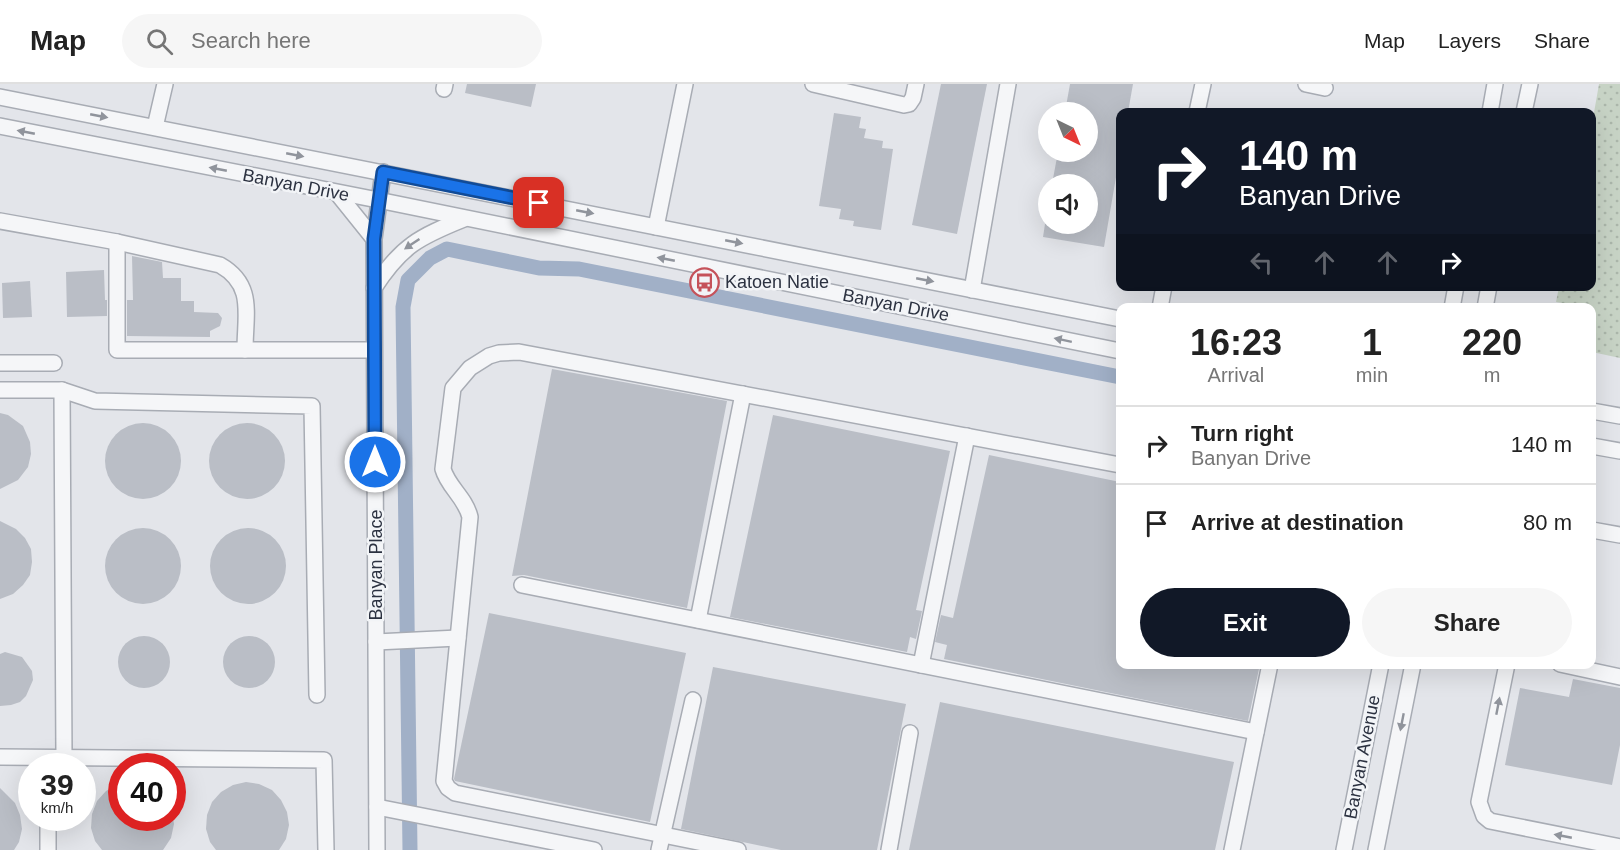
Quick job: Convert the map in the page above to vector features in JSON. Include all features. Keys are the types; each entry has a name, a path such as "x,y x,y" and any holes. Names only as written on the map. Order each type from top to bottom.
{"street":[{"path":"155,127 165,84"},
{"path":"656,227 685,84"},
{"path":"813,84 904,105 909,104 913,98 916,84"},
{"path":"972,290 1008,84"},
{"path":"1198,108 1203,84"},
{"path":"1306,84 1325,88"},
{"path":"1491,108 1495,84"},
{"path":"1525,108 1530,84"},
{"name":"Banyan Drive","path":"9,93 155,127 1116,318"},
{"name":"Banyan Drive","path":"0,126 378,200 1116,350"},
{"name":"Banyan Place","path":"377,850 374,239 383,172"},
{"path":"337,193 374,239"},
{"path":"374,288 389,265 402,251 428,233 464,219"},
{"path":"0,221 117,242 220,265 233,272 245,294 245,350"},
{"path":"117,242 117,350 375,350"},
{"path":"738,850 455,793 444,781 470,516 467,506 446,480 443,469 453,388 470,368 489,356 519,352 1116,464"},
{"path":"0,363 54,363"},
{"path":"0,390 62,390 95,401 312,406 317,695"},
{"path":"59,753 62,390"},
{"path":"698,620 743,394"},
{"path":"1596,412 1620,416"},
{"path":"921,665 968,436"},
{"path":"1596,447 1620,451"},
{"path":"1596,531 1620,535"},
{"path":"522,585 1256,732"},
{"path":"376,642 458,638"},
{"path":"1232,850 1269,669"},
{"name":"Banyan Avenue","path":"1344,850 1380,669"},
{"name":"Banyan Avenue","path":"1377,850 1412,669"},
{"path":"1506,669 1479,802 1484,816 1490,821 1620,847"},
{"path":"1583,669 1620,677"},
{"path":"659,850 693,700"},
{"path":"889,850 910,733"},
{"path":"0,757 18,759"},
{"path":"96,762 324,760 326,850"},
{"path":"377,807 594,850"},
{"path":"48,831 48,850"}],"green space":[{"path":"1599,84 1620,84 1620,358 1596,353 1596,303 1556,302 1558,291 1596,291 1595,108"}],"building":[{"path":"467,84 536,84 531,107 465,93"},
{"path":"941,84 987,84 957,234 912,225"},
{"path":"1070,84 1133,84 1129,108 1116,108 1116,177 1104,247 1043,237 1043,234 1098,234 1098,174 1054,174 1056,162 1098,162 1098,102 1067,102"},
{"path":"834,113 861,117 859,128 866,129 864,138 883,141 882,148 893,149 881,230 853,226 854,221 839,219 841,209 819,206"},
{"path":"132,256 162,262 163,278 181,278 181,301 194,301 194,312 218,313 222,318 220,326 210,331 210,337 127,336 127,300 133,300"},
{"path":"104,270 107,316 67,317 66,272"},
{"path":"30,281 32,317 3,318 2,283"},
{"path":"552,369 727,401 687,608 524,575 512,576"},
{"path":"0,413 8,415 23,426 30,442 31,454 28,467 18,480 0,489"},
{"path":"773,415 950,451 916,610 922,611 916,639 910,637 907,652 730,617"},
{"path":"136,423 150,423 164,429 175,440 181,454 178,476 170,488 150,499 136,499 122,493 111,482 105,468 105,454 111,440 122,429"},
{"path":"240,423 254,423 268,429 279,440 285,454 282,476 274,488 254,499 240,499 226,493 215,482 209,468 209,454 215,440 226,429"},
{"path":"989,455 1116,481 1116,669 1259,669 1248,721 944,659 947,645 935,642 941,615 953,618"},
{"path":"0,521 16,529 25,538 31,549 32,562 30,575 23,585 13,594 0,599"},
{"path":"136,528 150,528 164,534 175,545 181,559 178,581 170,593 150,604 136,604 122,598 111,587 105,573 105,559 111,545 122,534"},
{"path":"241,528 255,528 269,534 280,545 286,559 283,581 275,593 255,604 241,604 227,598 216,587 210,573 210,559 216,545 227,534"},
{"path":"489,613 686,653 650,822 455,781"},
{"path":"139,636 149,636 163,643 170,662 163,681 149,688 139,688 129,684 122,677 118,667 118,657 122,647 129,640"},
{"path":"244,636 254,636 268,643 275,662 268,681 254,688 244,688 234,684 227,677 223,667 223,657 227,647 234,640"},
{"path":"5,652 22,657 32,671 33,680 26,696 20,702 0,706 0,654"},
{"path":"713,667 906,704 877,850 781,850 681,829"},
{"path":"1573,679 1620,688 1620,745 1612,785 1505,765 1520,688 1569,697"},
{"path":"940,702 1234,762 1215,850 909,850"},
{"path":"246,782 259,784 272,790 281,800 287,812 289,825 286,839 279,850 216,850 210,842 206,829 207,815 212,802 221,792 233,785"},
{"path":"0,788 15,803 18,810 18,831 22,831 14,850 0,850"},
{"path":"108,790 108,831 172,831 163,850 102,850 95,841 92,831 96,831 96,804"}],"waterway":[{"path":"410,850 403,307 408,280 430,258 447,249 539,268 579,269 1116,376"}],"place":[{"name":"Katoen Natie","path":"704,282"}],"route":[{"path":"375,462 374,239 383,172 539,203"}]}
